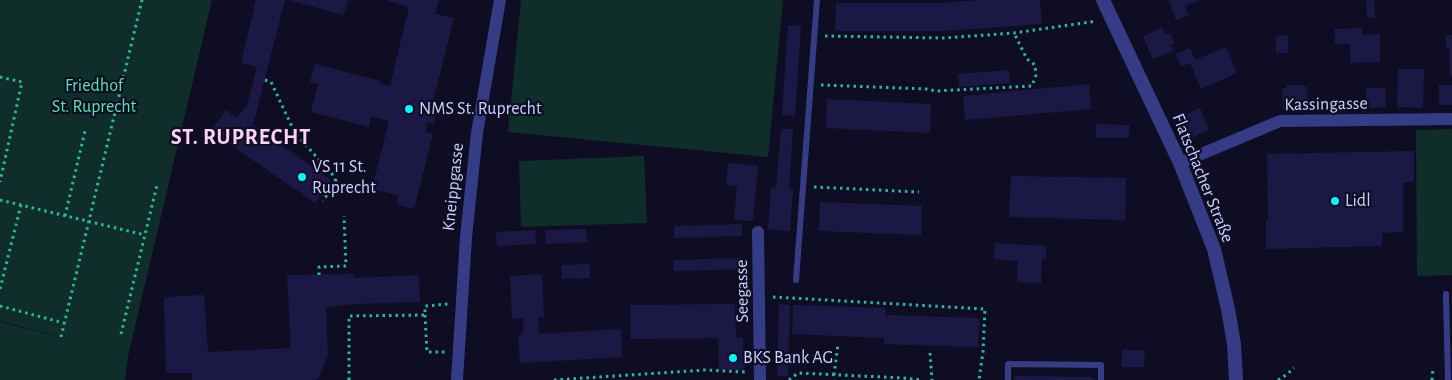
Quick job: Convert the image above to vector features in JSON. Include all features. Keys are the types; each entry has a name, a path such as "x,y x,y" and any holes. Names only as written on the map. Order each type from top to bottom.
{"street":[{"name":"Kneippgasse","path":"457,380 466,237 476,133 500,0"},
{"name":"Flatschacher Straße","path":"1103,0 1180,163 1214,249 1234,344 1236,380"},
{"name":"Kassingasse","path":"1180,163 1280,121 1452,119"},
{"name":"Seegasse","path":"758,232 760,376"}],"lane":[{"path":"796,280 817,0"},
{"path":"1446,294 1448,380"},
{"path":"1008,380 1008,364 1101,366 1101,380"}],"path":[{"path":"61,337 142,0"},
{"path":"814,36 944,38 1014,34 1094,23 1110,14"},
{"path":"810,84 936,91 1032,86 1036,75 1035,65 1027,59 1014,34"},
{"path":"0,76 22,82 0,182"},
{"path":"265,80 271,82 294,133 332,174 336,181 323,201"},
{"path":"65,216 85,131"},
{"path":"121,334 157,185"},
{"path":"803,186 919,192"},
{"path":"0,200 145,235"},
{"path":"0,289 21,205"},
{"path":"319,275 319,267 346,266 344,216"},
{"path":"759,296 985,309 983,352 979,380"},
{"path":"458,352 427,352 425,306 461,303"},
{"path":"0,306 64,322"},
{"path":"349,380 349,316 425,314"},
{"path":"834,375 838,344"},
{"path":"930,353 932,380"},
{"path":"1278,380 1294,368"},
{"path":"1432,368 1432,380"},
{"path":"554,380 705,370 760,376"},
{"path":"789,380 798,373 921,380"}],"green space":[{"name":"Friedhof St. Ruprecht","path":"0,0 212,0 128,356 125,380 0,380 0,322 83,343 0,321"},
{"path":"521,0 783,0 768,157 508,132"},
{"path":"1452,129 1452,275 1417,276 1416,130"},
{"path":"644,156 647,223 521,227 519,161"}],"building":[{"path":"256,0 285,0 253,125 331,180 315,203 211,131 226,110 237,118 247,105 257,67 241,63"},
{"path":"289,0 348,0 344,15"},
{"path":"385,0 439,0 435,14 454,18 432,105 438,107 434,124 427,122 425,132 433,134 414,209 396,204 398,195 372,189 389,121 371,116 369,127 311,112 318,84 310,82 315,64 381,81 380,83 390,86 409,7"},
{"path":"980,0 1040,0 1042,24 944,31 835,31 836,3 940,3"},
{"path":"1169,0 1200,0 1185,6 1189,15 1176,20"},
{"path":"1366,0 1374,0 1375,18 1367,18"},
{"path":"788,25 801,26 795,116 782,115"},
{"path":"1162,27 1166,35 1170,33 1175,44 1171,45 1174,50 1153,59 1143,37"},
{"path":"1362,28 1362,35 1380,34 1380,62 1350,63 1350,44 1335,44 1335,29"},
{"path":"1288,35 1288,53 1276,53 1276,36"},
{"path":"1446,35 1452,35 1452,76 1450,76 1449,48 1446,48"},
{"path":"1226,47 1237,73 1201,89 1190,63 1181,66 1176,54 1190,48 1195,60"},
{"path":"1398,69 1424,69 1423,108 1397,107"},
{"path":"1009,70 1010,83 959,87 958,74"},
{"path":"1089,84 1091,109 965,120 963,96"},
{"path":"1287,85 1304,85 1304,87 1307,87 1308,108 1283,109 1282,88 1287,88"},
{"path":"1439,85 1452,85 1452,105 1439,105"},
{"path":"1366,88 1385,88 1386,107 1366,108"},
{"path":"827,99 931,104 930,133 826,128"},
{"path":"1200,108 1209,130 1189,139 1179,117"},
{"path":"1096,124 1129,125 1129,138 1096,138"},
{"path":"781,129 793,129 789,189 793,190 790,231 768,229 771,188 776,189"},
{"name":"Lidl","path":"1414,151 1414,182 1403,182 1403,232 1382,233 1382,246 1266,249 1266,220 1268,219 1267,154"},
{"path":"728,163 758,166 753,221 734,220 737,186 726,185"},
{"path":"1011,176 1126,178 1125,220 1009,217"},
{"path":"820,202 922,206 921,235 819,231"},
{"path":"742,224 742,236 674,238 674,226"},
{"path":"586,229 587,242 546,244 545,230"},
{"path":"535,230 536,244 497,246 496,232"},
{"path":"995,243 1046,246 1046,259 1042,259 1041,283 1017,282 1018,261 994,259"},
{"path":"742,258 743,269 674,271 673,260"},
{"path":"589,264 590,278 562,279 562,265"},
{"path":"353,274 354,278 419,275 420,302 326,307 328,355 319,377 314,380 192,380 192,373 166,373 164,297 204,295 208,352 291,348 287,275"},
{"path":"542,274 544,317 538,317 539,334 621,329 622,357 520,363 518,335 523,335 523,318 512,319 510,276"},
{"path":"735,304 736,338 743,338 744,370 719,370 718,338 631,339 630,305"},
{"path":"779,304 790,305 788,376 777,376"},
{"path":"793,305 885,308 885,315 979,318 978,347 884,344 884,338 792,334"},
{"path":"1122,350 1145,350 1144,367 1122,367"},
{"path":"1015,376 1093,377 1093,380 1014,380"}],"place":[{"name":"NMS St. Ruprecht","path":"409,109"},
{"name":"VS 11 St. Ruprecht","path":"302,177"},
{"name":"Lidl","path":"1335,201"},
{"name":"BKS Bank AG","path":"733,358"}],"district":[{"name":"ST. RUPRECHT","path":"241,137"}]}
